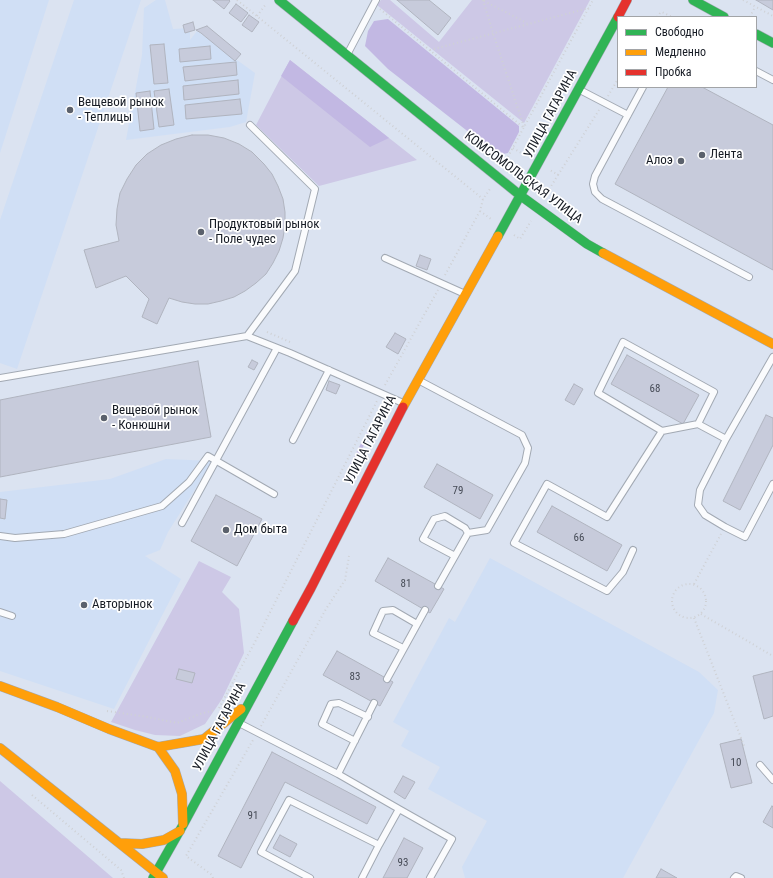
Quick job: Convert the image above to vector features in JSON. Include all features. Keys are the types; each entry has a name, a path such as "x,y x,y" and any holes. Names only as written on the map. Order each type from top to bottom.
{"main road":[{"name":"КОМСОМОЛЬСКАЯ УЛИЦА","path":"279,0 497,177 587,244 773,344"},
{"name":"УЛИЦА ГАГАРИНА","path":"619,16 627,0"},
{"path":"693,0 722,16"},
{"name":"УЛИЦА ГАГАРИНА","path":"158,876 181,828 311,588 405,403 521,196 617,19"},
{"path":"757,35 773,43"},
{"path":"0,686 158,747 204,739 248,703"},
{"path":"120,843 142,844 164,840 181,828 182,794 175,771 158,747"},
{"path":"0,748 120,843 158,876"}],"lane":[{"path":"347,54 376,0"},
{"path":"757,72 773,80"},
{"path":"642,88 595,176 593,184 595,192 602,199 748,277"},
{"path":"579,90 628,115"},
{"path":"247,336 295,271 315,190 250,125"},
{"path":"385,258 466,295"},
{"path":"0,378 247,336 405,403"},
{"path":"698,424 714,392 623,342 598,393 662,431 698,424 726,439"},
{"path":"182,523 277,348"},
{"path":"773,357 726,439 700,490 698,505 705,515 745,537 773,484"},
{"path":"293,440 329,370"},
{"path":"418,380 522,435 528,448 525,463 487,530 468,533"},
{"path":"633,550 623,572 607,591 514,543 547,484 607,517 662,431"},
{"path":"0,536 15,538 64,534 162,506 189,482 208,456 274,494"},
{"path":"455,556 424,540 434,519 445,516 465,528 468,533"},
{"path":"438,586 468,533"},
{"path":"403,648 373,633 383,611 393,610 417,624"},
{"path":"387,679 425,610"},
{"path":"0,612 12,616"},
{"path":"355,741 322,724 331,704 339,703 368,717"},
{"path":"338,774 374,703"},
{"path":"238,722 338,774 452,839 430,878"},
{"path":"760,765 773,780"},
{"path":"310,878 261,852 288,800 379,845"},
{"path":"362,878 399,809"},
{"path":"734,878 736,876 740,878"}],"path":[{"path":"237,0 483,199"},
{"path":"257,16 269,0"},
{"path":"106,711 177,723 200,714 218,710 256,640 382,392 480,211 483,199 497,177 593,0"},
{"path":"743,0 773,16"},
{"path":"484,1 529,24"},
{"path":"484,1 524,128"},
{"path":"750,16 755,7"},
{"path":"429,50 589,8"},
{"path":"658,16 662,12 670,16"},
{"path":"388,16 524,128"},
{"path":"558,175 617,81"},
{"path":"267,332 295,344"},
{"path":"694,584 725,527"},
{"path":"213,878 212,875 186,856 258,732 326,608 345,580 349,556"},
{"path":"684,584 694,584 704,591 707,602 701,614 694,618 687,618 677,613 672,602 672,597 675,591 684,584"},
{"path":"701,614 773,656"},
{"path":"694,618 746,748"},
{"path":"32,795 121,870 124,878"}],"shaded area":[{"path":"0,0 49,0 0,153"},
{"name":"Вещевой рынок - Теплицы","path":"74,0 141,0 17,369 0,363 0,220"},
{"path":"156,0 165,0 173,29 190,28 190,40 197,31 255,73 246,122 230,127 126,140 142,55 144,8"},
{"path":"381,0 390,0 439,42 472,0 590,0 524,123 377,5"},
{"path":"388,19 519,126 519,132 508,153 498,155 388,69 365,46 368,31 374,21"},
{"path":"290,60 417,160 319,186 256,125"},
{"path":"290,60 389,138 370,147 281,76"},
{"path":"368,430 371,431 346,481 343,478"},
{"name":"Авторынок","path":"166,459 213,461 168,532 160,550 145,556 181,579 114,709 0,671 0,492 110,479"},
{"path":"490,558 699,672 718,690 714,713 623,878 465,878 462,867 487,821 428,789 440,767 401,746 409,731 393,722 449,618 455,622"},
{"path":"199,561 231,577 222,592 239,609 244,653 222,699 205,724 180,736 155,735 111,722"},
{"path":"0,781 113,878 0,878"}],"building":[{"path":"213,0 229,0 230,1 224,9"},
{"path":"397,0 429,0 451,18 438,35"},
{"path":"756,0 773,0 773,10"},
{"path":"236,4 248,13 241,22 229,13"},
{"path":"249,15 259,22 252,32 242,25"},
{"path":"193,22 195,30 185,33 183,25"},
{"path":"207,26 241,54 235,61 196,30"},
{"path":"164,44 168,83 154,84 150,45"},
{"path":"210,46 211,59 180,62 179,49"},
{"path":"236,62 237,75 185,81 183,67"},
{"path":"238,80 239,94 184,100 183,86"},
{"name":"Лента","path":"667,88 704,88 773,125 773,270 615,184"},
{"path":"169,89 174,125 159,127 154,91"},
{"path":"150,91 154,129 140,131 136,93"},
{"path":"240,99 242,114 186,119 185,105"},
{"name":"Продуктовый рынок - Поле чудес","path":"192,135 208,135 224,138 239,144 252,152 264,164 272,174 283,199 285,225 283,238 279,251 266,274 245,291 234,297 208,304 182,302 169,298 157,324 142,317 149,299 126,276 96,288 84,250 119,241 116,225 120,193 136,165 147,154 161,145"},
{"path":"420,255 431,259 427,270 416,266"},
{"path":"395,333 406,339 398,354 386,347"},
{"path":"627,355 699,395 683,424 611,384"},
{"path":"252,360 258,363 254,370 248,367"},
{"name":"Вещевой рынок - Конюшни","path":"198,361 211,437 0,477 0,400"},
{"path":"329,381 340,385 336,394 326,390"},
{"path":"574,384 583,389 574,405 565,400"},
{"path":"766,415 773,418 773,445 740,510 723,501"},
{"path":"437,464 493,495 480,519 424,487"},
{"name":"Дом быта","path":"216,495 262,519 237,566 191,541"},
{"path":"0,499 7,500 5,519 0,518"},
{"path":"552,506 622,545 607,571 537,532"},
{"path":"388,558 444,589 430,613 375,581"},
{"path":"337,651 393,682 380,706 323,675"},
{"path":"179,669 195,673 192,683 176,679"},
{"path":"773,671 773,716 764,719 753,676"},
{"path":"741,739 752,783 731,788 720,744"},
{"path":"272,752 376,807 367,824 285,782 241,868 218,856"},
{"path":"403,776 415,782 405,799 394,792"},
{"path":"772,806 773,807 773,828 763,822"},
{"path":"280,835 297,844 290,857 273,848"},
{"path":"404,838 423,848 407,878 383,878"},
{"path":"661,869 677,878 656,878"}],"traffic: fast":[{"path":"279,0 521,196 587,244 603,253"},
{"path":"693,0 722,16"},
{"path":"498,236 617,19"},
{"path":"757,35 773,43"},
{"path":"153,878 293,621"}],"traffic: slow":[{"path":"403,407 498,236"},
{"path":"603,253 773,344"},
{"path":"0,686 158,747 204,739 241,709"},
{"path":"158,747 175,771 182,794 183,824"},
{"path":"0,748 163,878"},
{"path":"120,843 142,844 164,840 180,831"}],"traffic: jam":[{"path":"619,16 627,0"},
{"path":"293,621 403,407"}],"place":[{"name":"Вещевой рынок - Теплицы","path":"70,110"},
{"name":"Лента","path":"702,155"},
{"name":"Алоэ","path":"681,161"},
{"name":"Продуктовый рынок - Поле чудес","path":"201,232"},
{"name":"Вещевой рынок - Конюшни","path":"104,418"},
{"name":"Дом быта","path":"226,530"},
{"name":"Авторынок","path":"84,605"}]}
